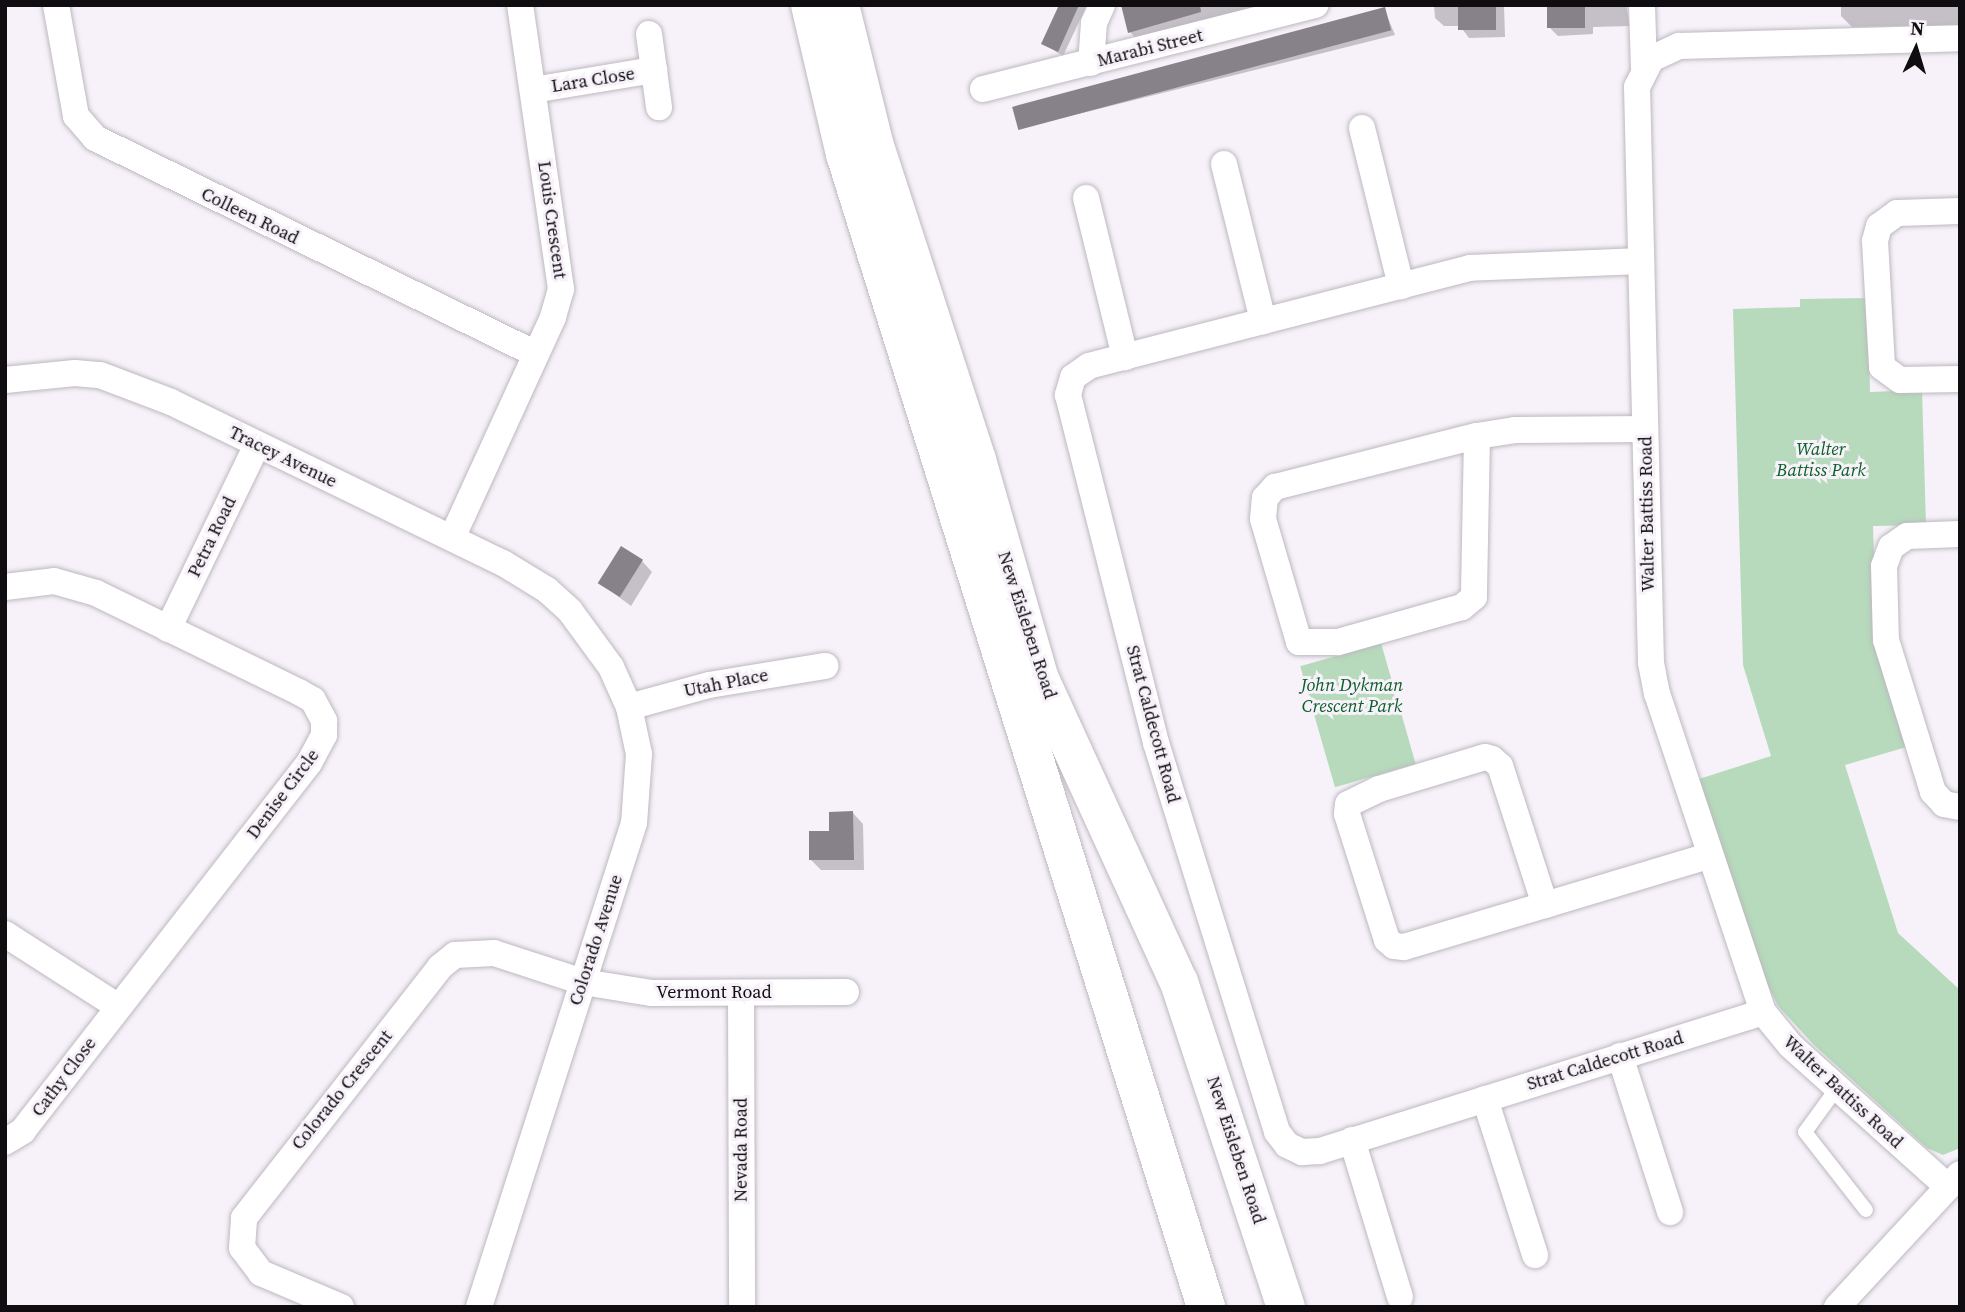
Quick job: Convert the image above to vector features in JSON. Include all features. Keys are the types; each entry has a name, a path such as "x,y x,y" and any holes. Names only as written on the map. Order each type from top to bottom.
{"main road":[{"name":"New Eisleben Road","path":"810,5 845,154 1206,1307"},
{"name":"New Eisleben Road","path":"840,5 875,146 976,460 1041,680 1179,982 1286,1307"}],"street":[{"name":"Colleen Road","path":"56,5 76,116 95,138 534,354"},
{"name":"Louis Crescent","path":"452,538 561,289 520,5"},
{"path":"1091,63 1094,23 1102,5"},
{"name":"Walter Battiss Road","path":"1642,5 1644,67 1637,87 1653,678 1708,856 1763,1012 1790,1045 1837,1088 1954,1180"},
{"name":"Marabi Street","path":"983,89 1307,6"},
{"name":"Lara Close","path":"649,34 659,107"},
{"path":"1644,67 1659,52 1679,46 1960,38"},
{"name":"Lara Close","path":"533,90 654,70"},
{"path":"1362,128 1401,286"},
{"path":"1224,164 1263,321"},
{"path":"1086,198 1125,357"},
{"path":"1960,211 1897,213 1879,226 1875,241 1882,368 1900,380 1960,379"},
{"name":"Strat Caldecott Road","path":"1641,261 1480,266 1125,357 1080,371 1068,395 1156,743 1278,1132 1287,1145 1302,1152 1352,1140 1763,1012"},
{"name":"Tracey Avenue","path":"5,380 75,373 100,375 128,383 452,538 547,590"},
{"path":"1477,436 1474,597 1462,607 1338,642 1299,642 1263,519 1270,492 1282,484 1477,436 1515,430 1645,429"},
{"name":"Petra Road","path":"168,629 257,444"},
{"path":"1960,534 1907,536 1891,547 1884,566 1886,640 1933,792 1944,804 1960,807"},
{"name":"Denise Circle","path":"5,587 38,582 73,585 313,700 324,721 324,735 309,763 117,1006"},
{"name":"Colorado Avenue","path":"479,1307 634,823 639,754 629,707 592,638 547,590"},
{"name":"Utah Place","path":"629,707 709,685 825,666"},
{"path":"1545,905 1500,766 1492,759 1485,757 1379,789 1348,804 1347,814 1387,940 1394,946 1545,905 1708,856"},
{"path":"5,934 117,1006"},
{"name":"Colorado Crescent","path":"341,1307 261,1273 249,1261 240,1231 254,1200 440,967 455,955 495,953 583,982"},
{"name":"Vermont Road","path":"583,982 652,993 846,992"},
{"name":"Nevada Road","path":"741,993 742,1307"},
{"name":"Cathy Close","path":"5,1142 23,1131 117,1006"},
{"path":"1620,1056 1670,1212"},
{"path":"1485,1099 1535,1255"},
{"path":"1352,1140 1400,1297"},
{"path":"1838,1307 1954,1180"}],"lane":[{"path":"1837,1088 1805,1132 1866,1210"}],"green space":[{"name":"Walter Battiss Park","path":"1868,298 1870,392 1922,390 1926,525 1873,526 1877,639 1910,746 1845,765 1898,933 1960,990 1960,1148 1943,1155 1927,1148 1814,1045 1778,1006 1756,962 1699,779 1771,756 1743,665 1733,309 1800,307 1800,299"},
{"name":"John Dykman Crescent Park","path":"1381,643 1416,764 1335,787 1300,666"}],"building":[{"path":"1059,5 1079,5 1058,52 1041,44"},
{"path":"1121,5 1200,5 1201,12 1128,33"},
{"path":"1458,5 1496,5 1496,30 1458,30"},
{"path":"1547,5 1585,5 1585,28 1547,28"},
{"path":"1385,7 1391,30 1018,130 1012,107"},
{"path":"621,546 643,560 620,597 598,583"},
{"path":"853,811 854,860 809,860 809,831 829,831 829,812"}]}
